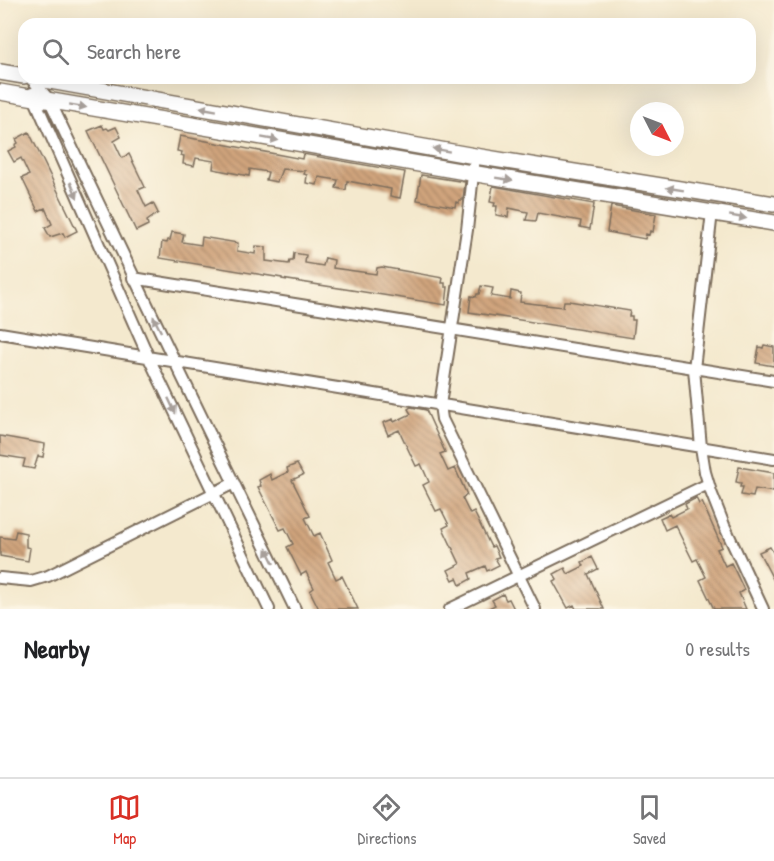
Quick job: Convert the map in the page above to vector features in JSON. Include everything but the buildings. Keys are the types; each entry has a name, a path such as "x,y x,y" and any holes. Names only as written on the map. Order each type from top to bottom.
{"street":[{"path":"0,72 18,75"},
{"path":"32,84 32,96 150,358 269,609"},
{"path":"37,84 50,101 295,609"},
{"path":"66,84 475,156 774,204"},
{"path":"0,92 774,223"},
{"path":"475,156 440,405 442,419 535,609"},
{"path":"712,212 694,369 700,447 708,484 724,525 763,609"},
{"path":"134,278 774,381"},
{"path":"0,333 774,459"},
{"path":"0,578 31,581 48,576 234,483"},
{"path":"450,609 708,484"}]}
